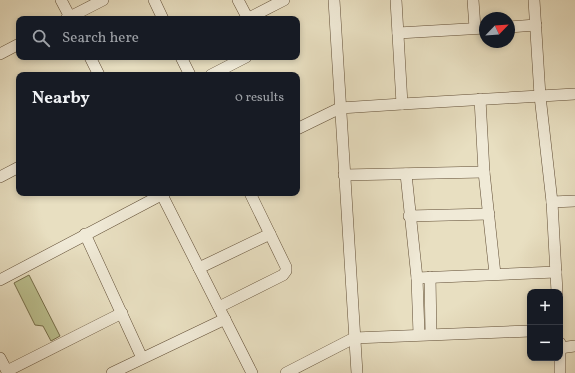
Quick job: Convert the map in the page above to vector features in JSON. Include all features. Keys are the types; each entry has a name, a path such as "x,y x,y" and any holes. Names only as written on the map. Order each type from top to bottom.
{"street":[{"path":"61,0 68,16"},
{"path":"73,16 103,0"},
{"path":"154,0 162,16"},
{"path":"238,0 246,16"},
{"path":"254,16 284,0"},
{"path":"334,0 357,373"},
{"path":"396,0 402,104"},
{"path":"473,0 479,24"},
{"path":"534,0 540,96 552,202 557,289"},
{"path":"515,27 536,25"},
{"path":"398,33 479,28"},
{"path":"0,54 16,46"},
{"path":"92,60 98,72"},
{"path":"182,60 188,72"},
{"path":"217,72 240,60"},
{"path":"300,128 340,108 575,94"},
{"path":"480,99 484,172 495,274"},
{"path":"0,177 16,169"},
{"path":"344,175 484,172"},
{"path":"406,174 409,216 425,334"},
{"path":"0,280 159,196"},
{"path":"164,196 252,373"},
{"path":"219,307 283,275 286,271 286,267 251,196"},
{"path":"552,202 575,201"},
{"path":"409,216 489,214"},
{"path":"85,234 142,358"},
{"path":"199,268 270,234"},
{"path":"417,278 556,272"},
{"path":"425,334 430,277"},
{"path":"0,358 7,372 122,313"},
{"path":"112,373 225,319"},
{"path":"286,373 354,338 527,331"},
{"path":"563,348 575,346"},
{"path":"560,361 560,373"}],"green space":[{"path":"29,275 60,336 51,341 43,326 35,325 14,283"}]}
